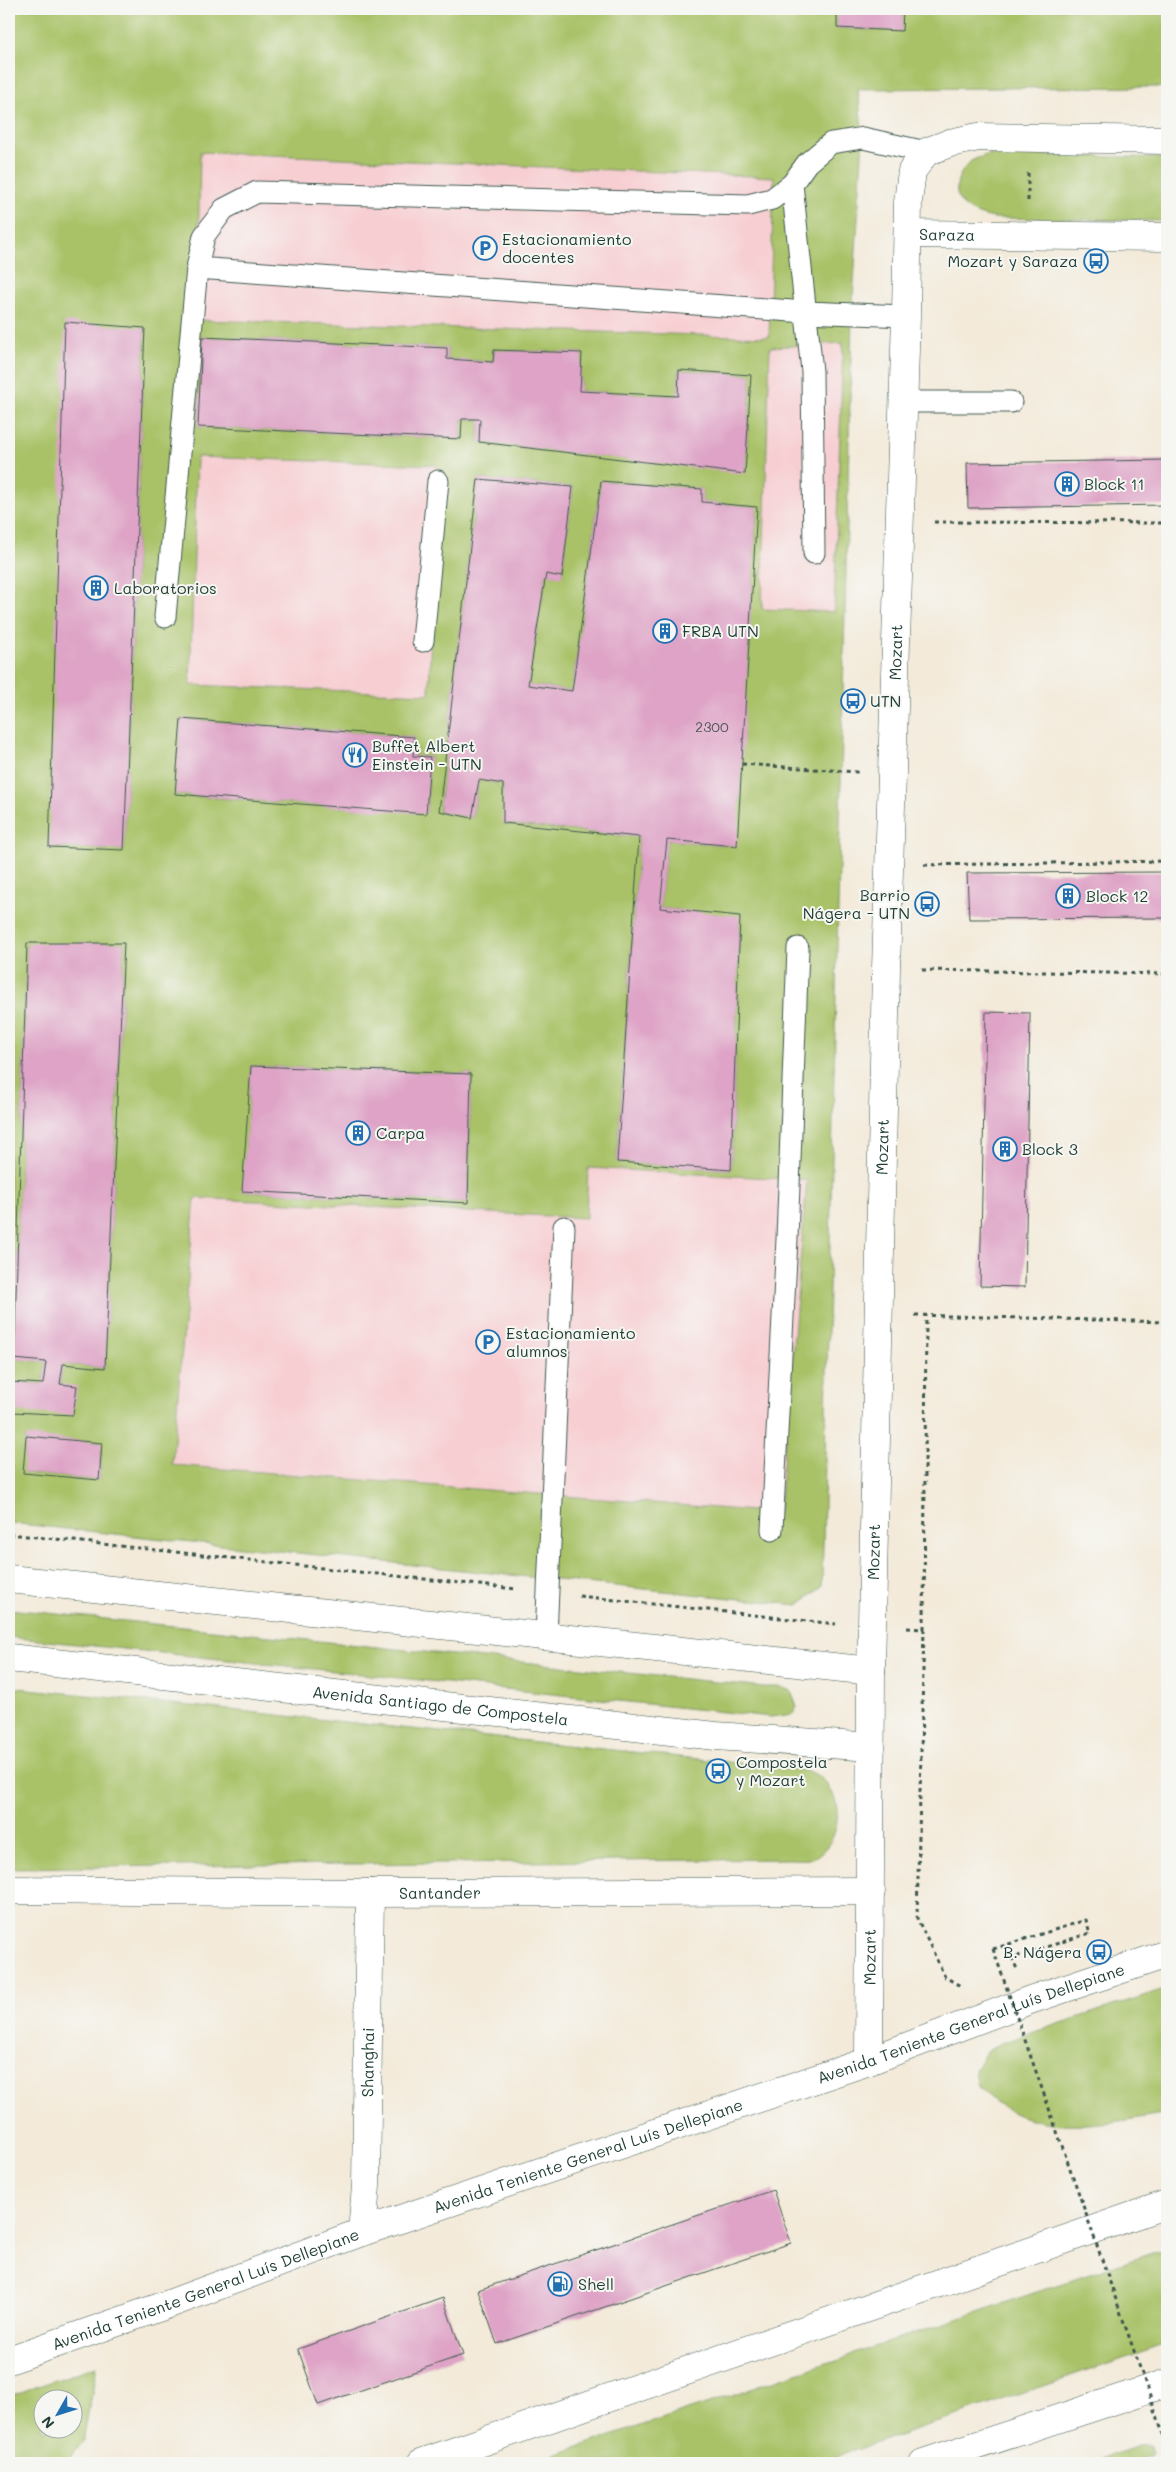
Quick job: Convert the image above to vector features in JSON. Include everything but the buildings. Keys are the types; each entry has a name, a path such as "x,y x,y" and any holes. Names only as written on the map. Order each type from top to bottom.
{"main road":[{"path":"926,152 950,143 978,137 1167,140"},
{"name":"Saraza","path":"926,152 912,171 908,202 908,234 1167,237"},
{"name":"Mozart","path":"869,2061 871,1671 891,774 908,234"},
{"path":"9,1579 871,1671"},
{"name":"Avenida Santiago de Compostela","path":"9,1658 716,1736 871,1747"},
{"name":"Santander","path":"9,1890 370,1893 871,1891"},
{"name":"Shanghai","path":"362,2232 366,2186 370,1893"},
{"name":"Avenida Teniente General Luís Dellepiane","path":"9,2360 169,2304 362,2232 869,2061 1030,2000 1167,1954"},
{"path":"421,2463 1167,2204"},
{"path":"923,2463 1167,2383"}],"lane":[{"path":"165,616 197,268 204,236 224,209 257,192 748,205 772,199 792,184 807,163 831,143 863,138 926,152"},
{"path":"792,184 812,371 814,552"},
{"path":"197,268 806,312 906,316"},
{"path":"903,402 1011,402"},
{"path":"423,641 438,481"},
{"path":"772,1530 787,1239 798,948"},
{"path":"546,1636 564,1227"}],"path":[{"path":"1028,138 1029,235"},
{"path":"898,522 1167,523"},
{"path":"742,764 891,774"},
{"path":"889,865 1167,861"},
{"path":"886,969 1167,974"},
{"path":"879,1314 1167,1322"},
{"path":"924,1629 926,1315"},
{"path":"1012,1958 1090,1933 1086,1920 993,1949 1167,2446"}],"shaded area":[{"path":"9,9 1167,9 1167,87 858,89 863,138 852,314 822,1587 798,1605 9,1523"}],"green space":[{"path":"9,9 837,9 837,28 901,31 903,9 1167,9 1167,87 858,89 863,138 852,314 822,1587 798,1605 9,1523","holes":["200,152 774,177 769,337 197,320","145,328 124,850 49,847","202,337 447,348 447,359 493,362 494,350 582,353 580,391 678,396 679,370 751,375 745,473 479,442 480,419 462,419 461,439 198,427","843,343 834,612 762,609 770,347","197,457 436,465 429,694 190,685","478,479 573,487 562,576 546,574 528,685 572,691 601,481 702,489 702,502 757,507 736,846 667,840 660,908 740,917 731,1170 617,1162 639,837 504,824 503,784 479,780 472,818 439,811","181,719 414,737 413,756 430,757 426,813 176,795","124,943 105,1368 63,1364 60,1384 12,1412 11,1382 43,1384 46,1362 14,1359 27,944","251,1066 471,1074 468,1203 243,1191","588,1168 807,1180 779,1513 172,1465 195,1198 586,1218","26,1437 102,1443 99,1480 24,1473"]},
{"path":"989,154 1167,158 1167,221 994,218 979,214 965,207 961,202 957,189 958,180 963,170 971,161"},
{"path":"9,1609 764,1687 781,1687 791,1691 797,1707 793,1714 771,1717 9,1637"},
{"path":"9,1687 805,1770 818,1776 834,1796 837,1809 837,1823 833,1836 826,1848 815,1857 806,1859 9,1868"},
{"path":"1167,1988 1167,2113 1123,2121 1076,2124 1053,2123 1031,2119 1011,2111 992,2099 978,2086 975,2070 986,2052 1001,2043"},
{"path":"1167,2248 1167,2344 818,2463 531,2463"},
{"path":"97,2366 83,2441 67,2463 9,2463 9,2396"},
{"path":"1141,2445 1150,2445 1151,2456 1134,2463 1091,2463"}],"place":[{"name":"Estacionamiento docentes","path":"485,248"},
{"name":"Mozart y Saraza","path":"1096,261"},
{"name":"Block 11","path":"1067,484"},
{"name":"Laboratorios","path":"96,588"},
{"name":"FRBA UTN","path":"665,631"},
{"name":"UTN","path":"853,701"},
{"name":"Buffet Albert Einstein - UTN","path":"355,755"},
{"name":"Block 12","path":"1068,896"},
{"name":"Barrio Nágera - UTN","path":"927,904"},
{"name":"Carpa","path":"358,1133"},
{"name":"Block 3","path":"1005,1149"},
{"name":"Estacionamiento alumnos","path":"488,1342"},
{"name":"Compostela y Mozart","path":"718,1771"},
{"name":"B. Nágera","path":"1099,1952"},
{"name":"Shell","path":"560,2284"}]}
